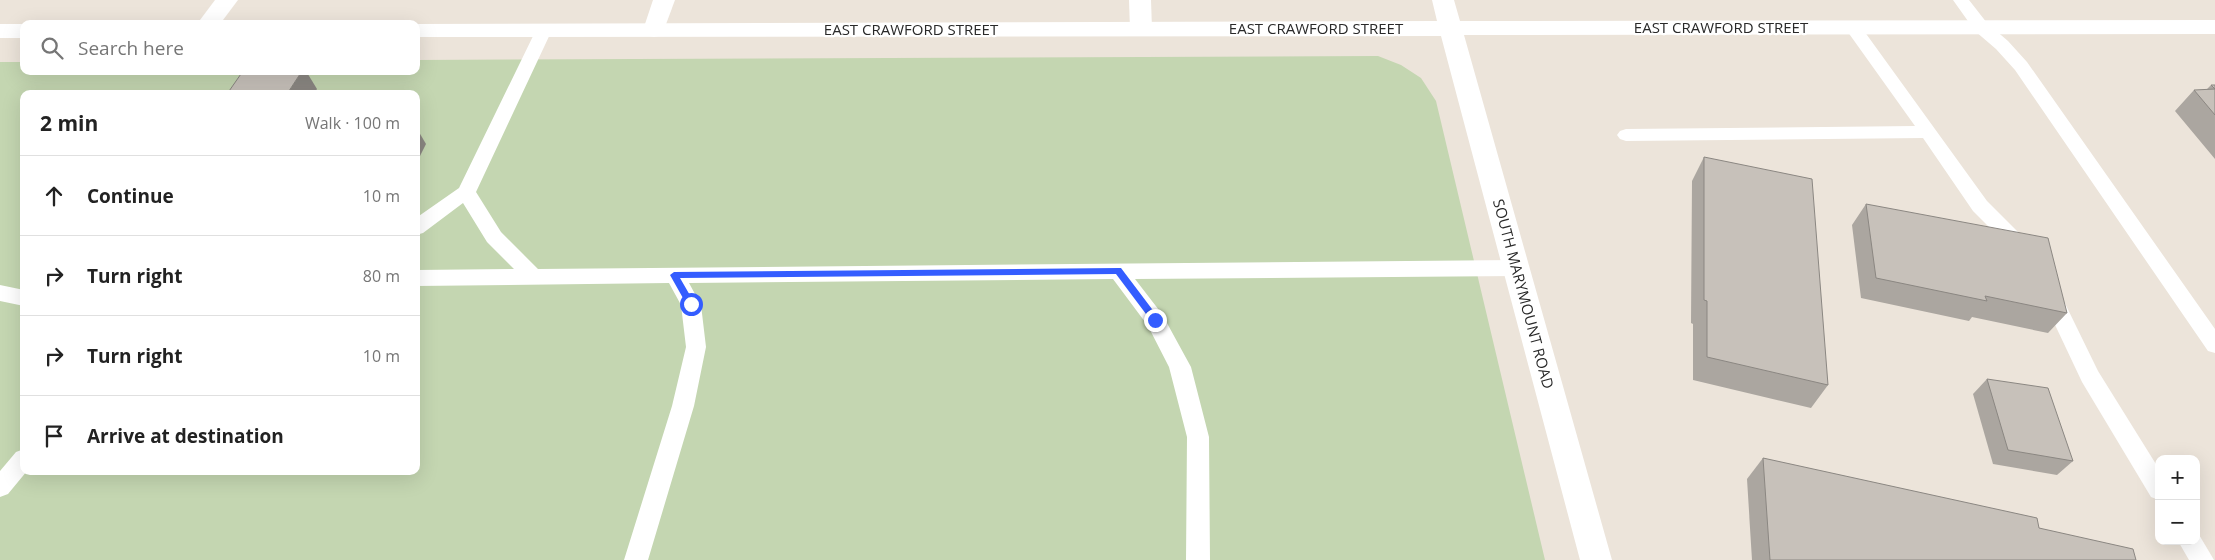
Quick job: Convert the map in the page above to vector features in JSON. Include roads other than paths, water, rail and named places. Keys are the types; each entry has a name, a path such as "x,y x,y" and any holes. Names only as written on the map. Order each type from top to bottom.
{"street":[{"path":"211,20 227,0"},
{"path":"654,30 664,0"},
{"path":"1140,0 1141,29"},
{"name":"SOUTH MARYMOUNT ROAD","path":"1443,0 1596,560"},
{"name":"EAST CRAWFORD STREET","path":"420,30 2215,27"},
{"path":"0,31 20,31"}],"lane":[{"path":"1961,0 1981,27 2021,66 2215,345"},
{"path":"1853,28 1980,206 2039,268 2090,376 2155,483"},
{"path":"420,225 466,192 544,30"},
{"path":"1626,136 1929,132"},
{"path":"466,192 494,237 533,277"},
{"path":"420,278 1516,268"},
{"path":"1118,271 1155,320 1180,367 1198,437 1198,560"},
{"path":"636,560 683,406 696,347 691,304 674,275"},
{"path":"0,294 20,297"},
{"path":"0,487 20,464"},
{"path":"2193,545 2202,560"}]}
